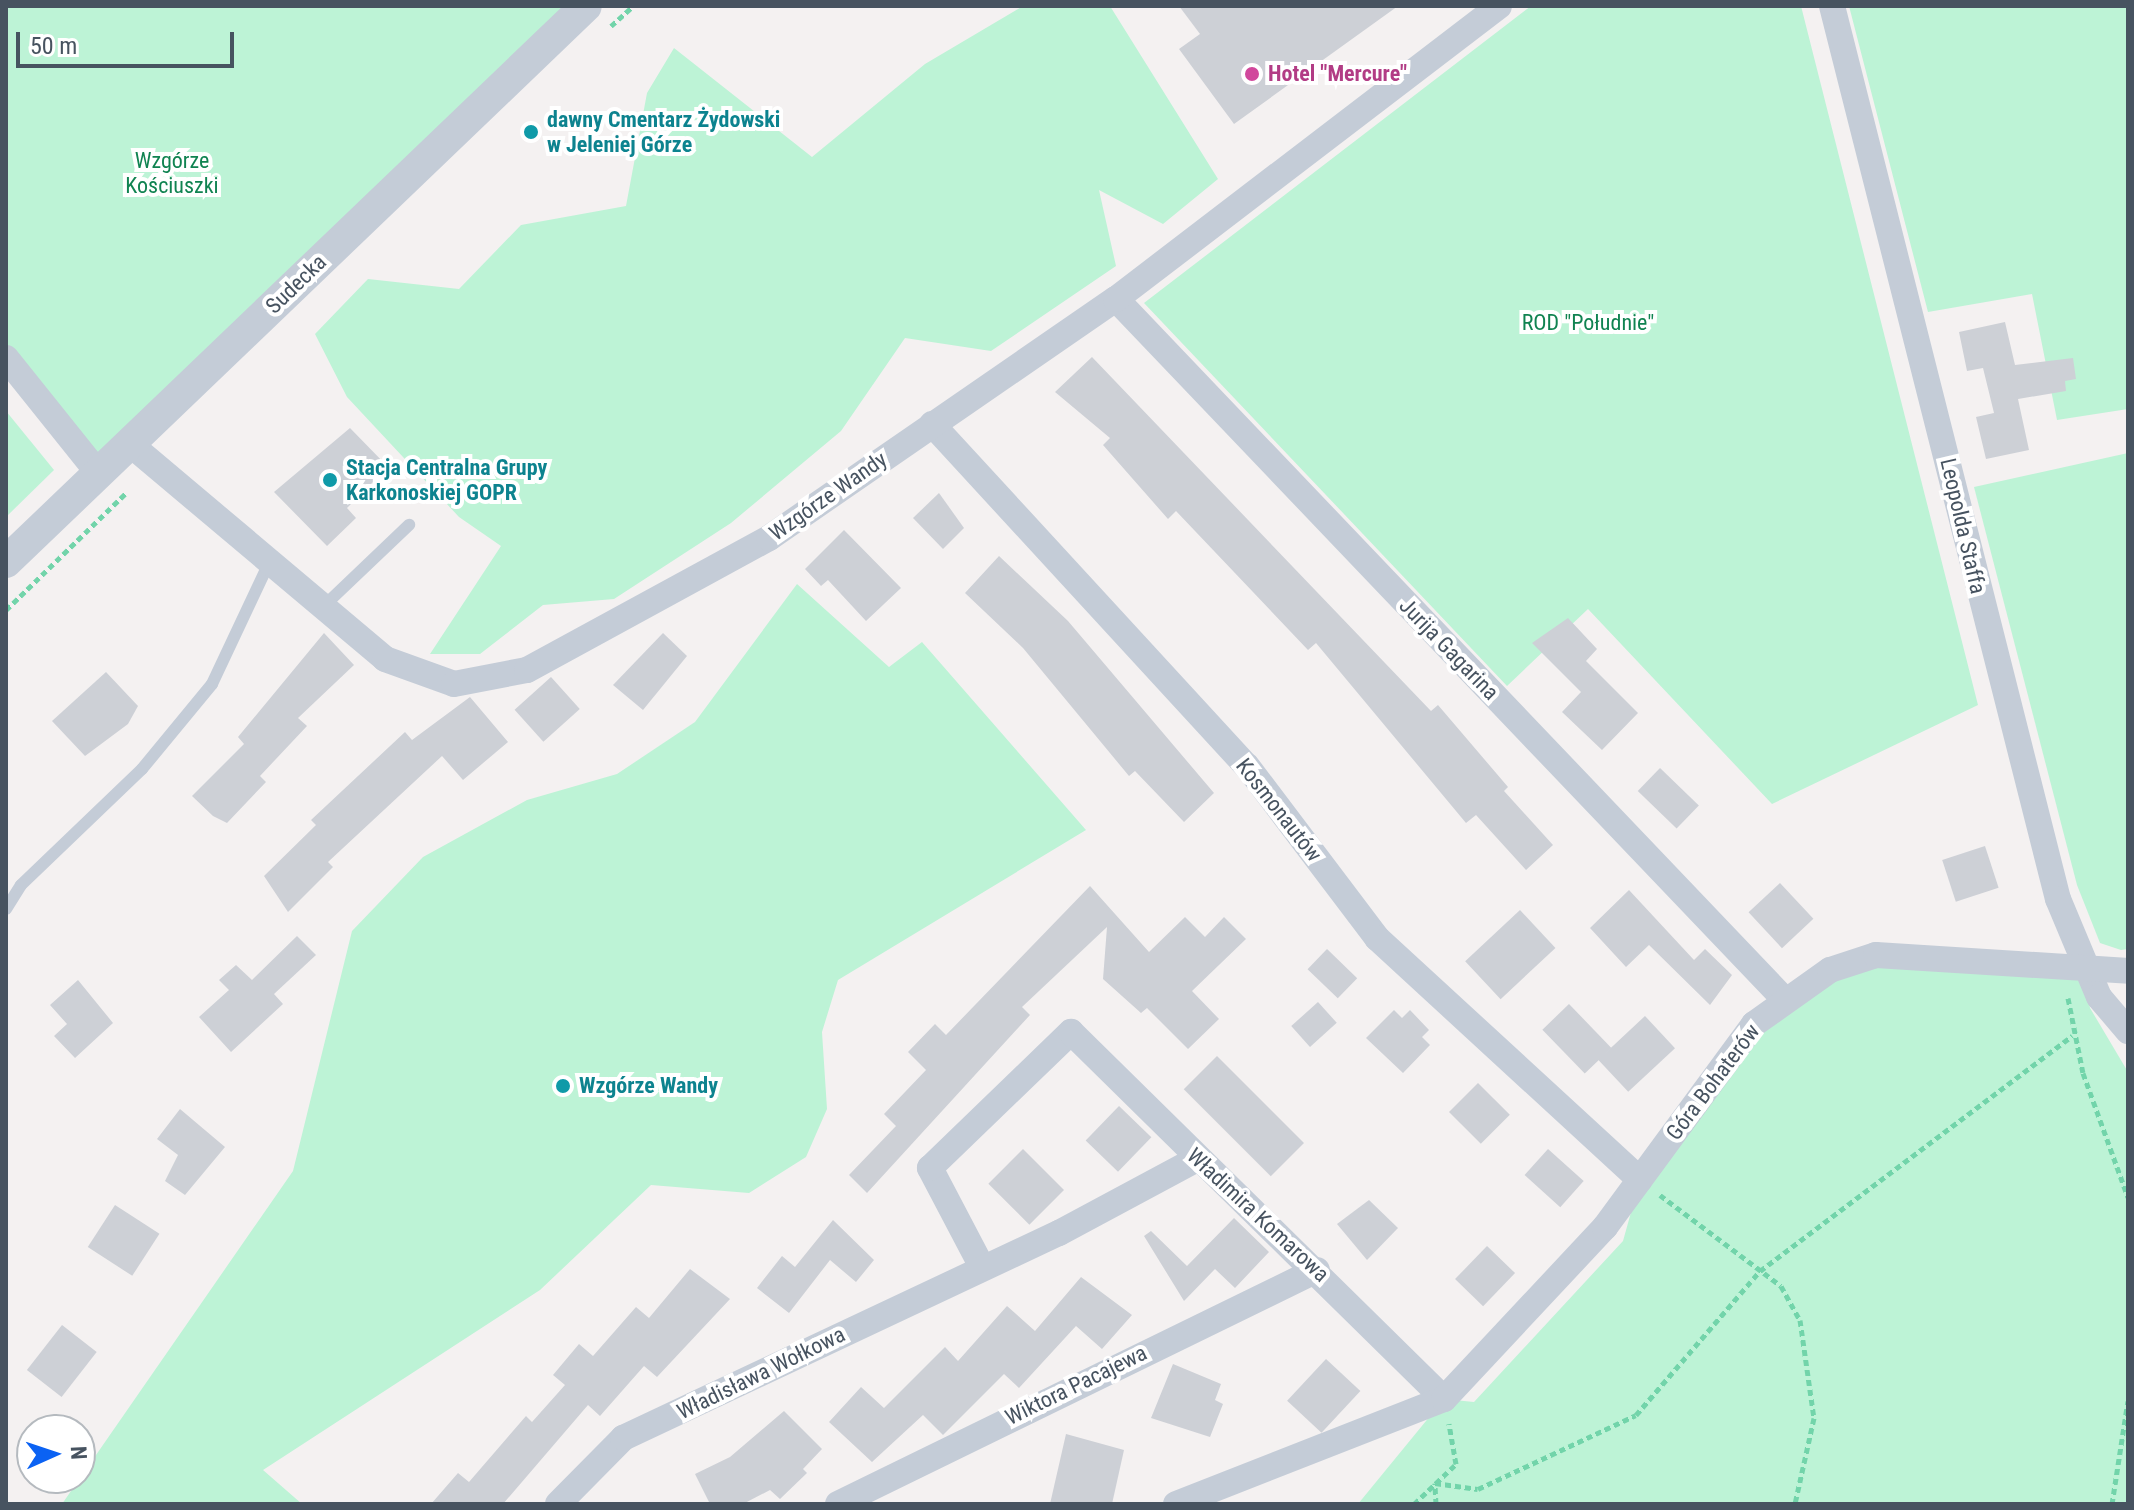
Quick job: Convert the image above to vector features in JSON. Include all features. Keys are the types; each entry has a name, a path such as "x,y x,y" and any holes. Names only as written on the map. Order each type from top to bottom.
{"street":[{"name":"Sudecka","path":"6,562 586,6"},
{"name":"Wzgórze Wandy","path":"130,444 269,563 326,604 385,659 421,677 454,684 527,670 769,538 1116,299 1499,6"},
{"name":"Leopolda Staffa","path":"1832,6 2012,734 2083,965 2128,1031"},
{"name":"Jurija Gagarina","path":"1116,299 1783,998"},
{"path":"6,358 98,473"},
{"name":"Kosmonautów","path":"932,424 1247,766 1377,938 1640,1180"},
{"name":"Góra Bohaterów","path":"1444,1399 1492,1354 1640,1180 1754,1024 1783,998 1830,970 1876,955 2083,965 2128,971"},
{"name":"Władimira Komarowa","path":"982,1267 930,1168 1071,1032 1197,1159 1317,1270 1444,1399"},
{"name":"Władisława Wołkowa","path":"558,1504 623,1438 982,1267 1197,1159"},
{"name":"Wiktora Pacajewa","path":"838,1504 1317,1270"},
{"path":"1176,1504 1444,1399"}],"lane":[{"path":"326,604 409,525"},
{"path":"6,909 21,885 142,769 212,684 269,563"}],"path":[{"path":"6,610 130,489"},
{"path":"2083,965 2069,986 2072,1036 2128,1197"},
{"path":"1435,1483 1478,1489 1636,1415 1760,1271 2072,1036"},
{"path":"1640,1180 1781,1286 1800,1320 1814,1418 1795,1504"},
{"path":"1414,1504 1456,1464 1444,1399"},
{"path":"2112,1504 2128,1401"},
{"path":"1435,1483 1436,1504"}],"green space":[{"name":"Wzgórze Kościuszki","path":"6,6 586,6 98,473 6,358"},
{"path":"1023,6 1110,6 1218,179 1163,224 1099,190 1116,266 991,351 905,338 841,431 731,523 614,599 543,605 480,654 430,654 501,546 459,517 347,397 315,334 368,279 459,289 521,225 626,206 647,93 674,48 812,157 925,64"},
{"name":"ROD \"Południe\"","path":"1531,6 1801,6 1978,705 1772,804 1588,609 1507,686 1144,303"},
{"path":"1849,6 2128,6 2128,409 2057,420 2032,294 1928,312"},
{"path":"6,411 54,470 6,517"},
{"path":"2128,453 2128,949 2121,950 2100,943 2077,885 1974,487"},
{"path":"797,584 889,667 922,642 1086,830 838,980 822,1032 827,1109 806,1157 749,1193 651,1185 540,1290 263,1470 302,1504 62,1504 69,1494 96,1494 96,1455 293,1171 352,931 423,857 527,800 617,774 695,722"},
{"path":"2083,965 2090,1008 2128,1072 2128,1504 1358,1504 1444,1399 1474,1402 1623,1241 1640,1180 1736,1050 1831,966"}],"building":[{"name":"Hotel \"Mercure\"","path":"1179,6 1398,6 1234,124 1179,49 1200,34"},
{"path":"2005,322 2015,365 2073,358 2076,379 2065,381 2066,391 2018,399 2029,450 1986,459 1976,417 1994,413 1983,368 1967,371 1959,332"},
{"path":"1092,357 1431,711 1438,705 1508,787 1504,791 1553,845 1526,870 1476,815 1466,823 1316,643 1308,650 1176,511 1168,519 1103,445 1110,438 1055,392"},
{"name":"Stacja Centralna Grupy Karkonoskiej GOPR","path":"350,428 388,467 347,508 356,518 327,546 274,492"},
{"path":"939,493 964,528 943,549 913,518"},
{"path":"844,530 901,588 866,621 828,580 821,586 805,569"},
{"path":"999,556 1068,621 1214,793 1184,822 1135,771 1129,776 1023,648 965,593"},
{"path":"1568,618 1597,649 1586,661 1638,713 1602,750 1562,712 1581,692 1532,643"},
{"path":"324,633 354,665 298,718 307,726 260,776 266,782 227,823 213,816 192,796 244,744 238,737"},
{"path":"663,633 687,656 643,710 613,685"},
{"path":"106,672 138,706 128,724 85,756 52,721"},
{"path":"551,677 580,709 543,742 515,710"},
{"path":"470,697 508,742 463,780 442,756 328,862 333,867 288,912 264,876 316,825 311,820 405,732 412,740"},
{"path":"1660,768 1699,806 1677,829 1638,791"},
{"path":"1985,846 1999,888 1956,902 1942,860"},
{"path":"1780,883 1813,919 1782,948 1749,912"},
{"path":"1090,886 1149,952 1185,917 1205,937 1224,917 1246,939 1192,991 1219,1019 1188,1049 1147,1008 1141,1013 1103,979 1107,927 1022,1007 1030,1015 867,1193 849,1175 896,1126 884,1114 926,1070 908,1052 935,1024 946,1035"},
{"path":"1629,890 1694,960 1705,949 1732,975 1710,1005 1649,945 1626,967 1590,928"},
{"path":"1520,910 1555,948 1501,999 1465,961"},
{"path":"297,936 316,955 274,994 283,1004 231,1052 199,1017 229,990 219,980 236,965 252,980"},
{"path":"1327,949 1357,978 1338,998 1308,969"},
{"path":"78,980 113,1023 75,1058 54,1036 67,1024 50,1005"},
{"path":"1318,1002 1337,1023 1310,1047 1291,1026"},
{"path":"1569,1004 1611,1048 1585,1074 1542,1030"},
{"path":"1394,1010 1402,1018 1410,1010 1429,1030 1422,1037 1430,1045 1403,1073 1366,1038"},
{"path":"1645,1016 1675,1048 1628,1092 1598,1060"},
{"path":"1217,1056 1304,1143 1271,1176 1184,1089"},
{"path":"1478,1083 1510,1115 1481,1144 1449,1112"},
{"path":"1119,1106 1151,1137 1118,1172 1086,1141"},
{"path":"180,1109 225,1147 185,1195 165,1181 178,1155 157,1139"},
{"path":"1023,1149 1064,1190 1029,1225 988,1184"},
{"path":"1548,1149 1584,1181 1560,1207 1525,1175"},
{"path":"1369,1200 1398,1228 1367,1260 1337,1224"},
{"path":"115,1205 159,1234 132,1276 88,1247"},
{"path":"1234,1218 1269,1252 1235,1288 1215,1269 1184,1301 1144,1236 1151,1231 1187,1266"},
{"path":"833,1220 874,1260 856,1282 830,1260 789,1313 757,1288 782,1256 795,1267"},
{"path":"1487,1246 1515,1273 1483,1306 1455,1279"},
{"path":"690,1269 730,1299 657,1377 644,1366 600,1416 588,1405 503,1504 431,1504 458,1473 469,1482 526,1416 532,1422 565,1385 553,1375 579,1344 593,1356 636,1307 649,1318"},
{"path":"1081,1277 1132,1315 1102,1349 1076,1326 1019,1388 1004,1374 943,1435 923,1415 872,1462 829,1422 861,1387 884,1408 945,1347 958,1361 1007,1306 1035,1331"},
{"path":"62,1325 97,1352 62,1397 27,1370"},
{"path":"1326,1359 1360,1391 1321,1433 1287,1401"},
{"path":"1173,1364 1221,1384 1215,1400 1223,1404 1210,1437 1151,1418"},
{"path":"784,1411 822,1449 803,1469 807,1473 780,1499 770,1490 743,1504 710,1504 695,1474 730,1457"},
{"path":"1066,1434 1124,1450 1112,1504 1050,1504"}],"place":[{"name":"Hotel \"Mercure\"","path":"1252,74"},
{"name":"dawny Cmentarz Żydowski w Jeleniej Górze","path":"531,132"},
{"name":"Stacja Centralna Grupy Karkonoskiej GOPR","path":"330,480"},
{"name":"Wzgórze Wandy","path":"563,1086"}]}
